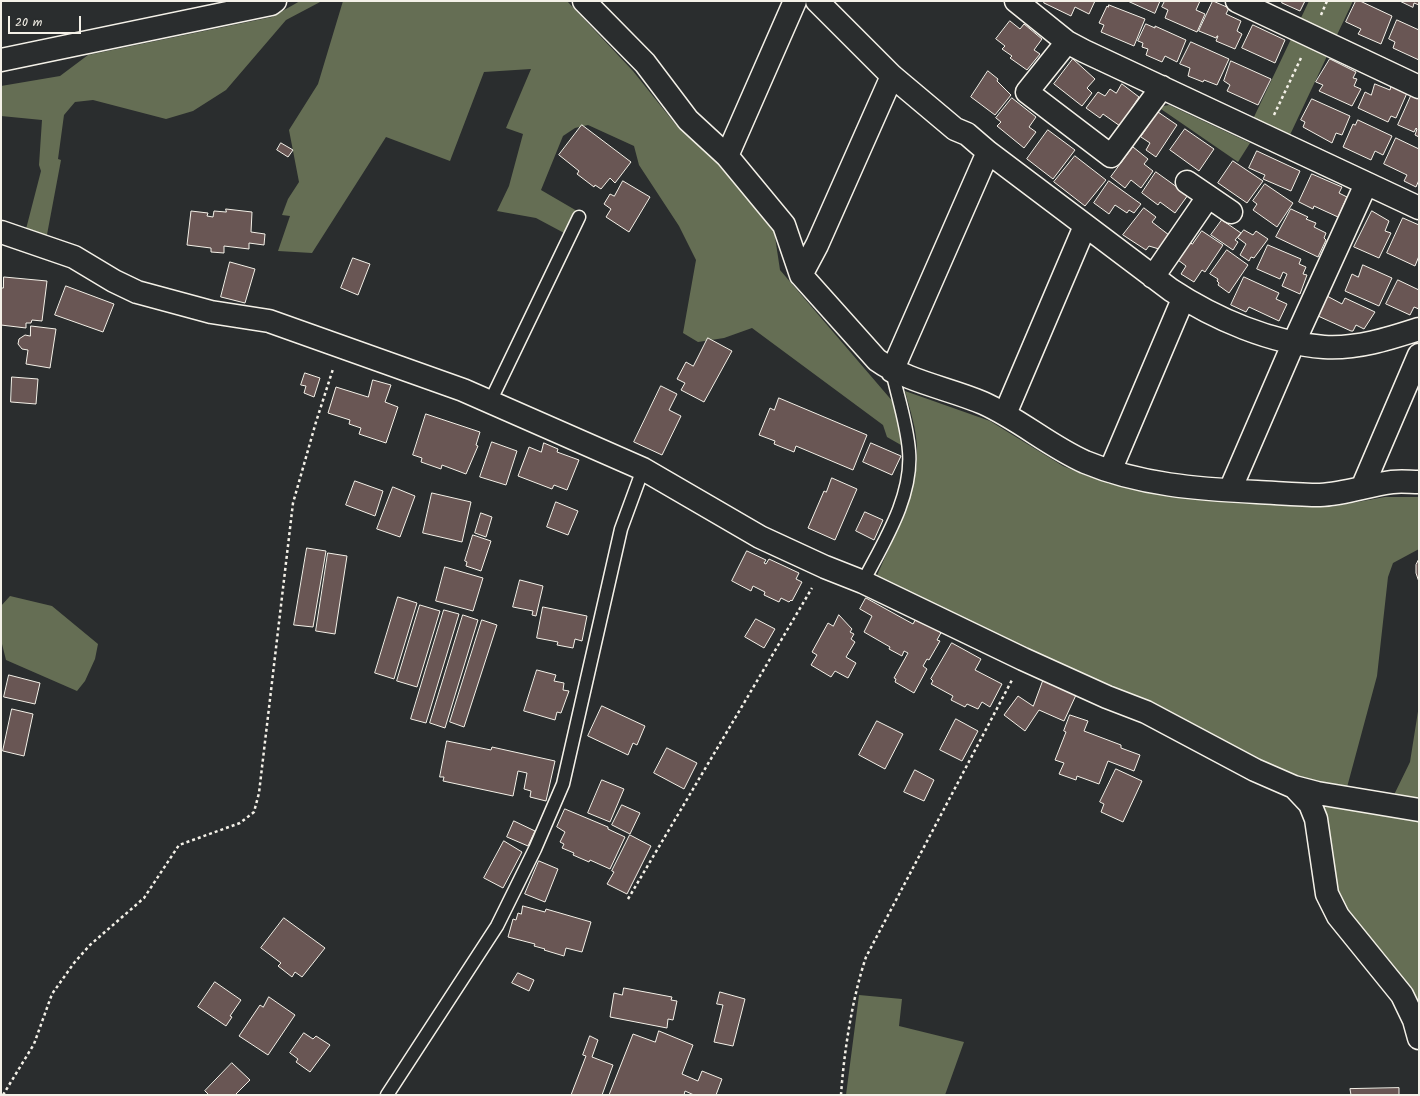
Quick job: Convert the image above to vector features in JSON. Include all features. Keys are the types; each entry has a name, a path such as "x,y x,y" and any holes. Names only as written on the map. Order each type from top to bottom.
{"street":[{"path":"1,60 271,4 275,1"},
{"path":"584,1 645,63 688,120 727,156 784,224 801,275 877,360 892,371 983,403 1005,414 1046,442 1085,462 1110,471 1168,485 1321,495 1392,482 1419,482"},
{"path":"727,156 796,1"},
{"path":"817,1 892,76 950,125 967,134 988,152 1183,299 1246,328 1265,335 1324,347 1358,345 1383,341 1419,329"},
{"path":"1016,1 1067,42 1419,208"},
{"path":"1237,1 1419,87"},
{"path":"1067,42 1027,92 1111,156 1162,87"},
{"path":"801,275 817,245 892,76"},
{"path":"892,371 988,152"},
{"path":"1187,182 1231,212"},
{"path":"1230,490 1294,342 1366,184"},
{"path":"1154,277 1208,197"},
{"path":"1005,414 1085,226"},
{"path":"1,232 74,257 114,281 137,292 211,312 269,321 339,348 441,382 643,469 760,537 825,567 863,582 1023,659 1107,697 1146,712 1254,770 1294,787 1317,793 1419,810"},
{"path":"1110,471 1183,299"},
{"path":"1362,488 1419,355"},
{"path":"1294,787 1310,804 1316,819 1327,894 1338,916 1351,934 1384,971 1402,995 1414,1020 1419,1038"}],"lane":[{"path":"490,402 579,217"},
{"path":"863,582 901,501 908,476 909,453 906,424 892,371"},
{"path":"387,1095 498,926 535,849 563,784 621,529 643,469"}],"path":[{"path":"1264,136 1327,1"},
{"path":"3,1095 34,1044 52,994 74,962 90,945 144,898 179,845 240,823 254,812 259,793 293,503 339,348"},
{"path":"628,899 825,567"},
{"path":"841,1095 858,979 866,958 1023,659"}],"green space":[{"path":"300,1 322,1 286,20 226,90 193,111 166,119 93,100 75,102 64,115 58,159 61,160 46,240 25,233 41,171 39,165 42,120 1,116 1,86 60,76 88,55 272,17"},
{"path":"343,1 567,1 633,71 676,125 713,158 774,230 780,270 894,403 899,418 901,445 887,437 883,425 752,328 724,338 698,342 683,333 696,260 679,226 639,165 634,146 588,125 575,128 563,136 541,190 577,211 566,234 536,218 497,211 509,186 523,134 506,128 531,69 484,72 450,161 386,137 312,253 278,251 290,216 282,215 288,199 299,182 289,130 318,84"},
{"path":"1309,1 1353,1 1336,37 1300,20"},
{"path":"1292,37 1328,54 1289,137 1253,119"},
{"path":"1169,105 1250,143 1238,162 1158,107"},
{"path":"905,391 990,421 1063,466 1087,476 1160,495 1330,507 1385,497 1419,497 1419,549 1393,563 1388,577 1377,676 1346,791 1304,782 876,578 897,532 914,482 917,450 916,435"},
{"path":"10,596 52,606 98,644 95,659 85,681 77,691 6,660 1,640 1,606"},
{"path":"1419,705 1419,806 1391,801 1410,762"},
{"path":"1318,800 1419,817 1419,1016 1363,937 1333,888"},
{"path":"859,995 902,999 899,1026 964,1042 945,1095 846,1095"}],"building":[{"path":"1045,1 1095,1 1089,14 1075,7 1071,16 1044,3"},
{"path":"1128,1 1160,1 1155,13"},
{"path":"1165,1 1200,1 1196,10 1205,14 1197,32 1165,18 1168,10 1162,7"},
{"path":"1213,1 1229,8 1226,14 1241,21 1237,31 1242,34 1235,49 1216,41 1218,36 1216,38 1199,31"},
{"path":"1283,1 1305,1 1300,11 1282,3"},
{"path":"1356,1 1360,1 1392,16 1381,44 1358,34 1361,29 1346,22"},
{"path":"1400,1 1419,1 1419,5 1414,3 1413,7"},
{"path":"1109,5 1145,19 1134,46 1101,32 1104,25 1099,23 1107,6 1108,7"},
{"path":"1397,20 1419,30 1419,60 1393,48 1395,42 1389,39"},
{"path":"1010,21 1020,29 1024,24 1042,39 1034,50 1040,54 1027,70 1010,58 1012,56 1002,49 1005,46 996,39"},
{"path":"1146,24 1155,28 1155,26 1186,40 1177,62 1165,56 1162,62 1146,55 1148,49 1142,47 1143,43 1138,41"},
{"path":"1253,25 1285,40 1275,63 1242,48"},
{"path":"1191,42 1229,59 1217,85 1204,80 1203,82 1188,76 1190,68 1180,64"},
{"path":"1073,59 1095,79 1087,88 1092,93 1082,106 1054,84"},
{"path":"1330,59 1356,72 1353,78 1357,79 1354,86 1361,89 1352,106 1319,91 1323,85 1316,82"},
{"path":"1231,61 1271,79 1258,105 1227,91 1230,85 1224,81"},
{"path":"988,71 998,79 997,81 1011,95 995,115 971,97"},
{"path":"1122,84 1139,97 1120,126 1103,114 1100,118 1086,108 1098,92 1105,96 1110,89 1116,93"},
{"path":"1375,84 1390,90 1391,86 1407,93 1396,118 1391,116 1388,122 1358,108 1365,92 1371,95"},
{"path":"1411,96 1419,99 1419,137 1415,135 1416,128 1414,132 1398,125"},
{"path":"1012,98 1036,117 1029,127 1036,132 1024,148 997,126 1001,122 996,118"},
{"path":"1312,99 1350,116 1342,135 1336,133 1332,143 1303,127 1305,122 1301,120"},
{"path":"1158,112 1177,125 1156,157 1146,150 1150,143 1141,137"},
{"path":"1358,120 1392,136 1383,155 1375,151 1371,160 1343,147 1353,124 1355,125"},
{"path":"582,125 631,162 615,183 610,178 601,189 595,185 594,187 577,174 579,171 559,155"},
{"path":"1185,129 1214,149 1199,171 1170,150"},
{"path":"1048,130 1075,150 1053,179 1027,159"},
{"path":"1396,138 1419,149 1419,180 1416,187 1404,181 1407,175 1384,164"},
{"path":"281,143 293,150 288,157 277,150"},
{"path":"1133,147 1148,159 1144,164 1153,171 1141,188 1131,180 1125,188 1111,177"},
{"path":"1257,151 1300,171 1291,191 1263,179 1265,175 1249,168"},
{"path":"1075,156 1106,180 1085,206 1054,182"},
{"path":"1233,161 1263,181 1247,203 1218,183"},
{"path":"1156,172 1188,195 1175,213 1160,202 1158,205 1142,193"},
{"path":"1312,174 1342,187 1339,193 1347,197 1338,217 1314,206 1313,209 1299,202"},
{"path":"623,181 650,197 629,232 606,217 611,209 604,204 610,194 614,196"},
{"path":"1109,181 1141,204 1134,213 1129,210 1127,213 1115,205 1109,214 1094,203"},
{"path":"1265,184 1293,203 1277,227 1253,210 1257,204 1253,201"},
{"path":"1144,208 1156,217 1152,222 1169,235 1159,249 1149,246 1146,250 1123,235"},
{"path":"226,209 252,212 251,232 265,234 264,245 249,243 249,249 224,246 224,253 211,252 211,248 187,245 191,211 208,213 207,216 213,217 214,211 226,212"},
{"path":"1291,209 1308,217 1306,219 1316,223 1314,227 1326,233 1324,238 1326,240 1318,257 1276,237"},
{"path":"1372,211 1389,221 1385,231 1391,233 1379,258 1354,247"},
{"path":"1403,218 1419,225 1419,256 1415,266 1387,253"},
{"path":"1222,220 1241,233 1235,240 1238,242 1233,250 1211,235"},
{"path":"1244,230 1253,235 1256,231 1268,239 1254,258 1251,257 1249,261 1240,255 1246,244 1238,238"},
{"path":"1202,231 1223,245 1205,272 1202,270 1194,282 1181,274 1186,266 1178,260 1190,242 1192,244"},
{"path":"1268,245 1301,259 1299,264 1306,267 1303,274 1307,275 1300,294 1282,286 1287,274 1283,272 1280,279 1257,269"},
{"path":"1227,250 1248,265 1229,293 1218,285 1218,279 1210,274"},
{"path":"353,258 370,264 358,295 341,288"},
{"path":"230,262 255,269 245,303 221,297"},
{"path":"1363,265 1392,278 1379,306 1345,291 1352,274 1358,277"},
{"path":"4,277 47,281 42,321 32,320 31,323 26,323 26,328 1,325 1,288 3,288"},
{"path":"1244,277 1279,293 1276,299 1287,304 1279,321 1249,307 1246,312 1231,305"},
{"path":"1398,280 1419,290 1419,309 1414,307 1410,315 1386,304"},
{"path":"66,286 114,304 103,332 55,315"},
{"path":"1327,296 1342,304 1345,298 1375,312 1364,329 1356,325 1353,331 1351,331 1318,316"},
{"path":"31,326 56,329 50,368 26,364 28,350 22,349 18,344 19,339 25,335 30,336"},
{"path":"708,338 732,351 704,402 681,390 685,383 677,379 686,362 693,366"},
{"path":"305,373 320,378 314,397 304,393 306,386 301,385"},
{"path":"12,377 38,379 36,404 11,402"},
{"path":"373,380 391,385 385,402 398,407 386,443 359,434 361,428 349,424 350,420 328,413 336,387 368,397"},
{"path":"661,386 677,394 669,410 681,416 662,455 634,442"},
{"path":"779,398 867,435 853,470 796,446 794,452 774,444 775,441 759,435 770,408 774,410"},
{"path":"426,414 480,432 476,445 478,446 466,474 442,465 441,469 421,462 422,458 413,455"},
{"path":"492,442 517,451 506,485 480,477"},
{"path":"544,443 558,449 557,452 579,460 567,490 554,485 552,489 518,476 529,447 541,452"},
{"path":"871,443 901,456 892,475 863,462"},
{"path":"832,478 857,489 835,540 808,528 824,491 826,492"},
{"path":"355,481 383,491 375,516 346,505"},
{"path":"393,487 415,496 400,537 377,529"},
{"path":"432,493 471,502 462,542 423,533"},
{"path":"556,502 578,511 568,535 547,527"},
{"path":"865,512 883,520 874,540 856,531"},
{"path":"481,513 492,517 486,537 475,533"},
{"path":"473,535 491,541 481,571 466,566 467,562 465,561"},
{"path":"307,548 326,551 313,627 294,625"},
{"path":"747,551 766,560 764,563 766,564 769,559 799,573 796,579 802,582 792,601 791,600 789,602 781,598 779,602 764,595 765,592 753,586 751,591 732,581"},
{"path":"328,553 347,556 335,634 316,631"},
{"path":"1419,559 1419,582 1416,573 1416,565"},
{"path":"445,567 483,578 473,611 436,601"},
{"path":"520,580 543,586 536,616 532,615 533,611 513,607"},
{"path":"398,597 417,603 394,679 375,673"},
{"path":"866,598 913,624 918,615 943,629 937,640 940,641 929,660 927,659 923,666 927,669 914,693 895,682 896,679 894,678 908,653 904,651 902,656 889,649 890,647 864,632 872,616 860,609"},
{"path":"420,605 440,611 417,687 397,681"},
{"path":"543,607 587,616 582,641 575,639 573,648 557,645 558,642 537,638"},
{"path":"444,610 459,614 426,723 411,719"},
{"path":"463,615 478,620 445,728 430,723"},
{"path":"839,615 852,629 850,632 854,634 851,639 855,642 846,657 856,663 848,678 835,671 831,677 811,665 817,655 812,652 828,623 833,626"},
{"path":"756,619 775,629 764,648 745,637"},
{"path":"482,620 497,625 464,727 450,722"},
{"path":"952,643 981,659 975,670 1002,684 990,707 982,702 978,709 967,704 965,707 951,700 953,696 931,684 933,681 931,679"},
{"path":"537,670 556,675 554,681 564,683 563,690 569,691 561,713 557,712 555,720 524,711"},
{"path":"9,675 40,683 35,704 4,697"},
{"path":"1043,681 1076,695 1064,721 1039,710 1025,731 1004,715 1018,696 1033,706"},
{"path":"602,706 645,726 637,745 633,743 628,755 588,736"},
{"path":"12,709 33,714 24,756 3,751"},
{"path":"1070,715 1088,721 1084,731 1121,745 1121,748 1140,755 1134,771 1108,761 1099,784 1077,776 1076,780 1059,774 1064,763 1055,760 1066,732 1064,731"},
{"path":"956,719 978,731 962,761 940,750"},
{"path":"877,721 903,734 885,769 859,755"},
{"path":"447,741 491,750 492,747 555,761 546,801 530,797 531,791 524,789 527,773 518,771 513,796 443,781 444,777 440,777"},
{"path":"667,748 697,763 684,789 654,773"},
{"path":"1116,769 1142,781 1123,822 1101,812 1104,804 1100,802"},
{"path":"915,770 934,780 924,801 904,792"},
{"path":"602,780 624,789 610,822 588,813"},
{"path":"622,805 640,813 630,834 612,825"},
{"path":"565,809 608,827 608,829 625,837 610,869 590,860 589,862 573,855 574,853 562,848 564,844 560,842 565,832 557,827"},
{"path":"514,821 535,831 528,846 507,837"},
{"path":"630,835 651,846 627,894 607,884 614,872 612,871"},
{"path":"504,841 522,852 503,888 484,878"},
{"path":"539,861 558,869 545,902 525,894"},
{"path":"523,906 545,912 546,909 591,922 582,952 566,948 564,956 534,946 535,944 508,937 513,919 516,920 518,913 521,914"},
{"path":"284,918 325,948 302,977 295,972 292,977 278,966 281,963 261,948"},
{"path":"518,973 534,980 529,991 512,983"},
{"path":"215,982 241,1000 230,1016 232,1017 226,1026 198,1007"},
{"path":"624,988 672,997 671,1000 677,1001 673,1020 668,1019 667,1028 610,1017 614,993 622,995"},
{"path":"720,992 745,999 733,1046 714,1042 723,1005 717,1004"},
{"path":"269,997 295,1015 268,1055 239,1036 260,1005 263,1007"},
{"path":"659,1031 693,1045 682,1074 698,1081 702,1071 722,1079 716,1095 694,1095 685,1091 684,1095 609,1095 633,1034 655,1042"},
{"path":"304,1033 313,1039 316,1036 330,1045 310,1072 296,1062 298,1059 290,1053"},
{"path":"590,1036 598,1040 592,1057 613,1065 602,1095 571,1095 586,1056 583,1055"},
{"path":"232,1063 250,1080 235,1095 209,1095 205,1091"},
{"path":"1399,1088 1399,1095 1351,1095 1350,1089"}]}
